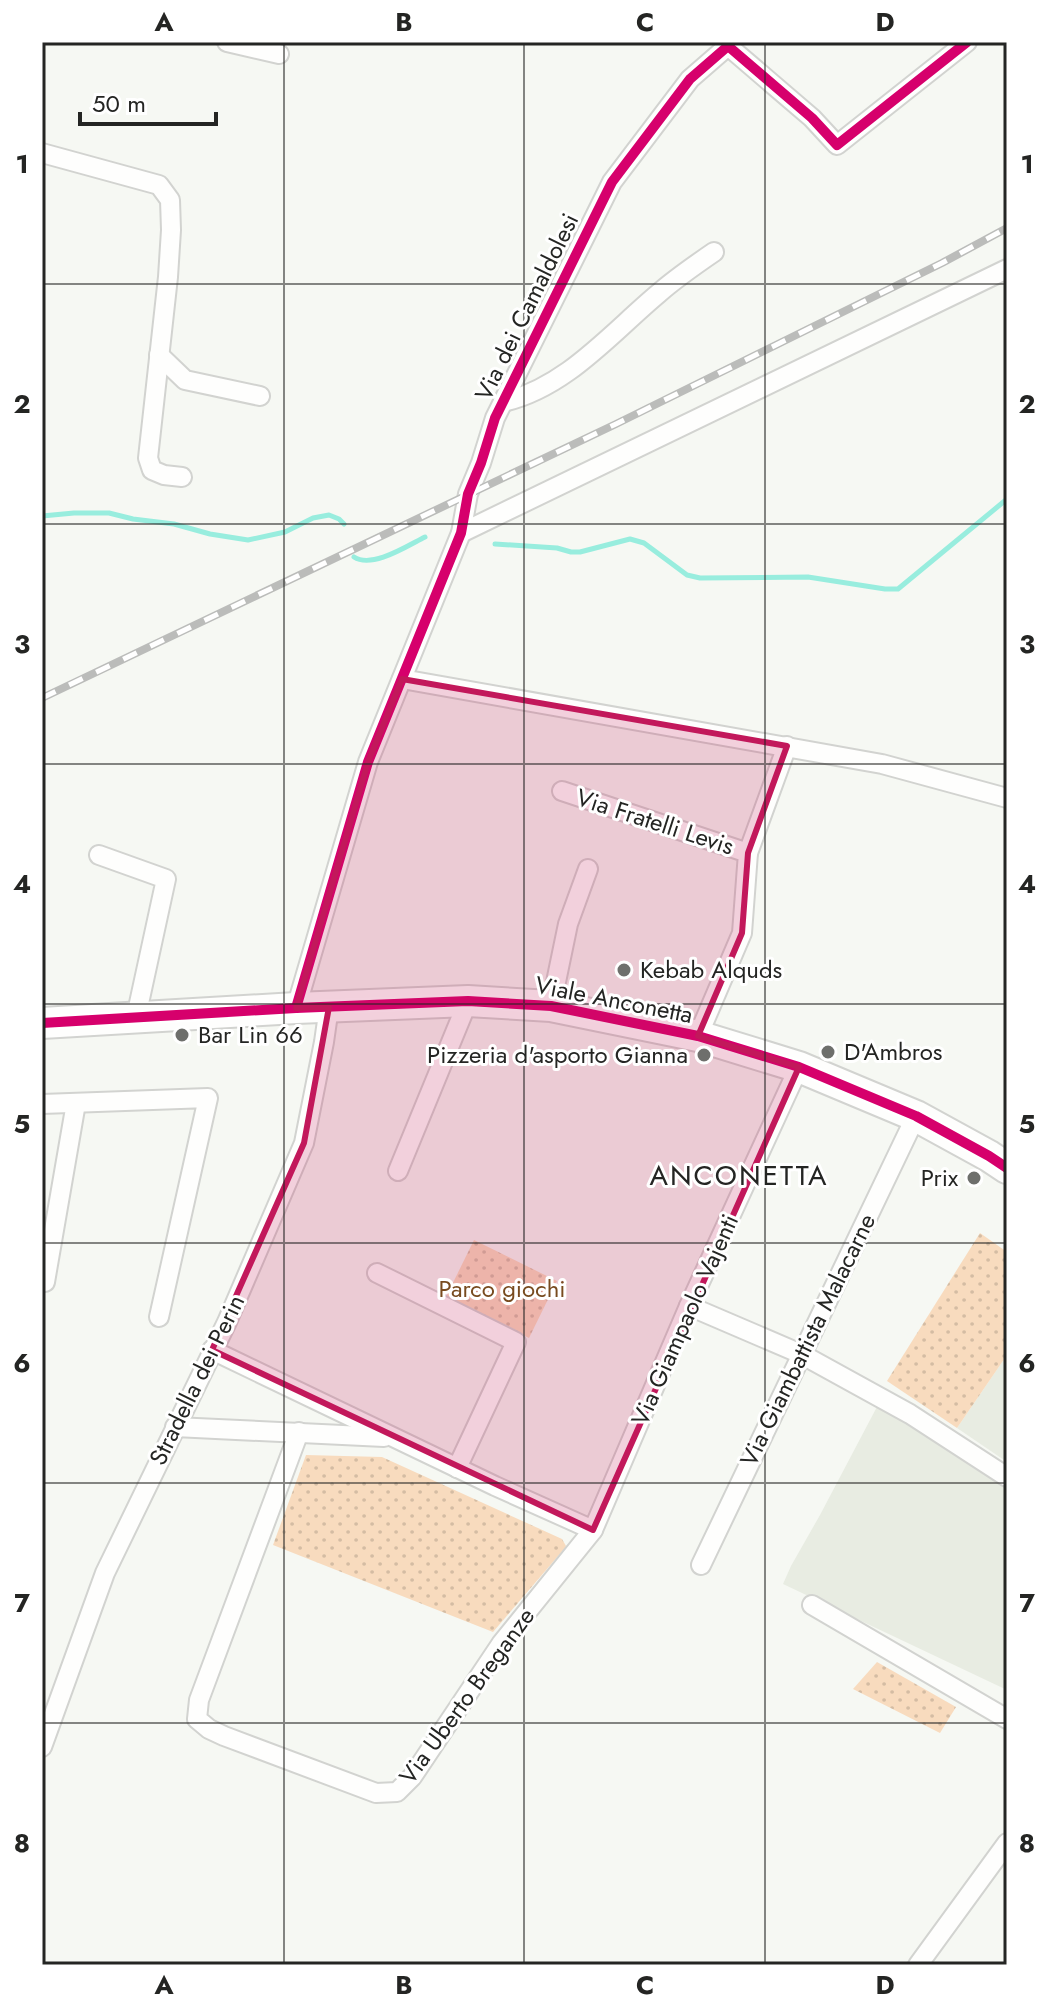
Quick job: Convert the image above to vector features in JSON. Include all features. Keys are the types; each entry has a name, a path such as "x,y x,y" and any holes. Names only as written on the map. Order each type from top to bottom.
{"main road":[{"name":"Viale Anconetta","path":"42,1023 468,1001 551,1006 698,1036 799,1067 916,1116 1007,1168"}],"street":[{"path":"227,42 279,54"},
{"name":"Via dei Camaldolesi","path":"296,1008 368,762 461,533 468,494 495,418 612,182 690,79 728,46 812,118 837,145 967,42"},
{"path":"42,153 159,185 170,200 168,277 148,458 152,470 182,477"},
{"name":"Via dei Camaldolesi","path":"503,402 552,384 662,290 714,252"},
{"path":"461,533 1007,269"},
{"path":"159,355 185,380 260,396"},
{"path":"402,679 882,764 1007,798"},
{"name":"Via Fratelli Levis","path":"698,1036 742,933 748,853 787,746"},
{"name":"Via Fratelli Levis","path":"562,791 748,853"},
{"path":"99,855 166,879 136,1017"},
{"path":"551,1006 568,924 588,869"},
{"path":"398,1171 468,1001"},
{"name":"Stradella dei Perin","path":"42,1747 105,1573 227,1322 304,1143 329,1007"},
{"name":"Via Giampaolo Vajenti","path":"593,1530 689,1306 799,1067"},
{"path":"42,1104 208,1098 159,1317"},
{"path":"45,1282 76,1103"},
{"name":"Via Giambattista Malacarne","path":"701,1565 916,1116"},
{"path":"377,1273 516,1342 457,1468"},
{"path":"689,1306 801,1354 910,1414 1007,1477"},
{"path":"212,1350 593,1530"},
{"path":"175,1427 392,1437"},
{"name":"Via Uberto Breganze","path":"299,1432 199,1700 197,1719 224,1736 376,1793 397,1792 412,1777 501,1644 593,1530"},
{"path":"812,1605 1007,1719"},
{"path":"918,1965 1007,1843"}],"highlighted area":[{"path":"402,679 787,746 748,853 742,933 698,1036 799,1067 593,1530 212,1350 304,1143 329,1007 296,1008 368,762"}],"shaded area":[{"path":"1007,1355 1007,1462 957,1428"},
{"path":"879,1403 1007,1488 1007,1690 783,1584"}],"green space":[{"path":"980,1233 1007,1252 1007,1355 957,1428 887,1381"},
{"name":"Parco giochi","path":"474,1240 557,1281 529,1338 446,1297"},
{"path":"306,1455 382,1457 562,1539 566,1546 493,1632 273,1545"},
{"path":"877,1662 956,1707 940,1733 853,1689"}],"waterway":[{"path":"495,544 580,552 630,539 644,543 687,575 700,578 808,577 898,589 1007,499"},
{"path":"42,516 109,513 248,540 285,532 313,518 329,515 344,524"},
{"path":"354,557 361,560 380,558 425,537"}],"railway":[{"path":"42,698 616,424 1007,228"}],"cycle path":[{"path":"296,1008 368,762 461,533 468,494 495,418 612,182 690,79 728,46 812,118 837,145 967,42"},
{"path":"42,1023 468,1001 551,1006 698,1036 799,1067 916,1116 1007,1168"}],"place":[{"name":"Kebab Alquds","path":"624,970"},
{"name":"Bar Lin 66","path":"182,1035"},
{"name":"D'Ambros","path":"828,1052"},
{"name":"Pizzeria d'asporto Gianna","path":"704,1055"},
{"name":"Prix","path":"974,1178"}],"district":[{"name":"ANCONETTA","path":"739,1175"}]}
